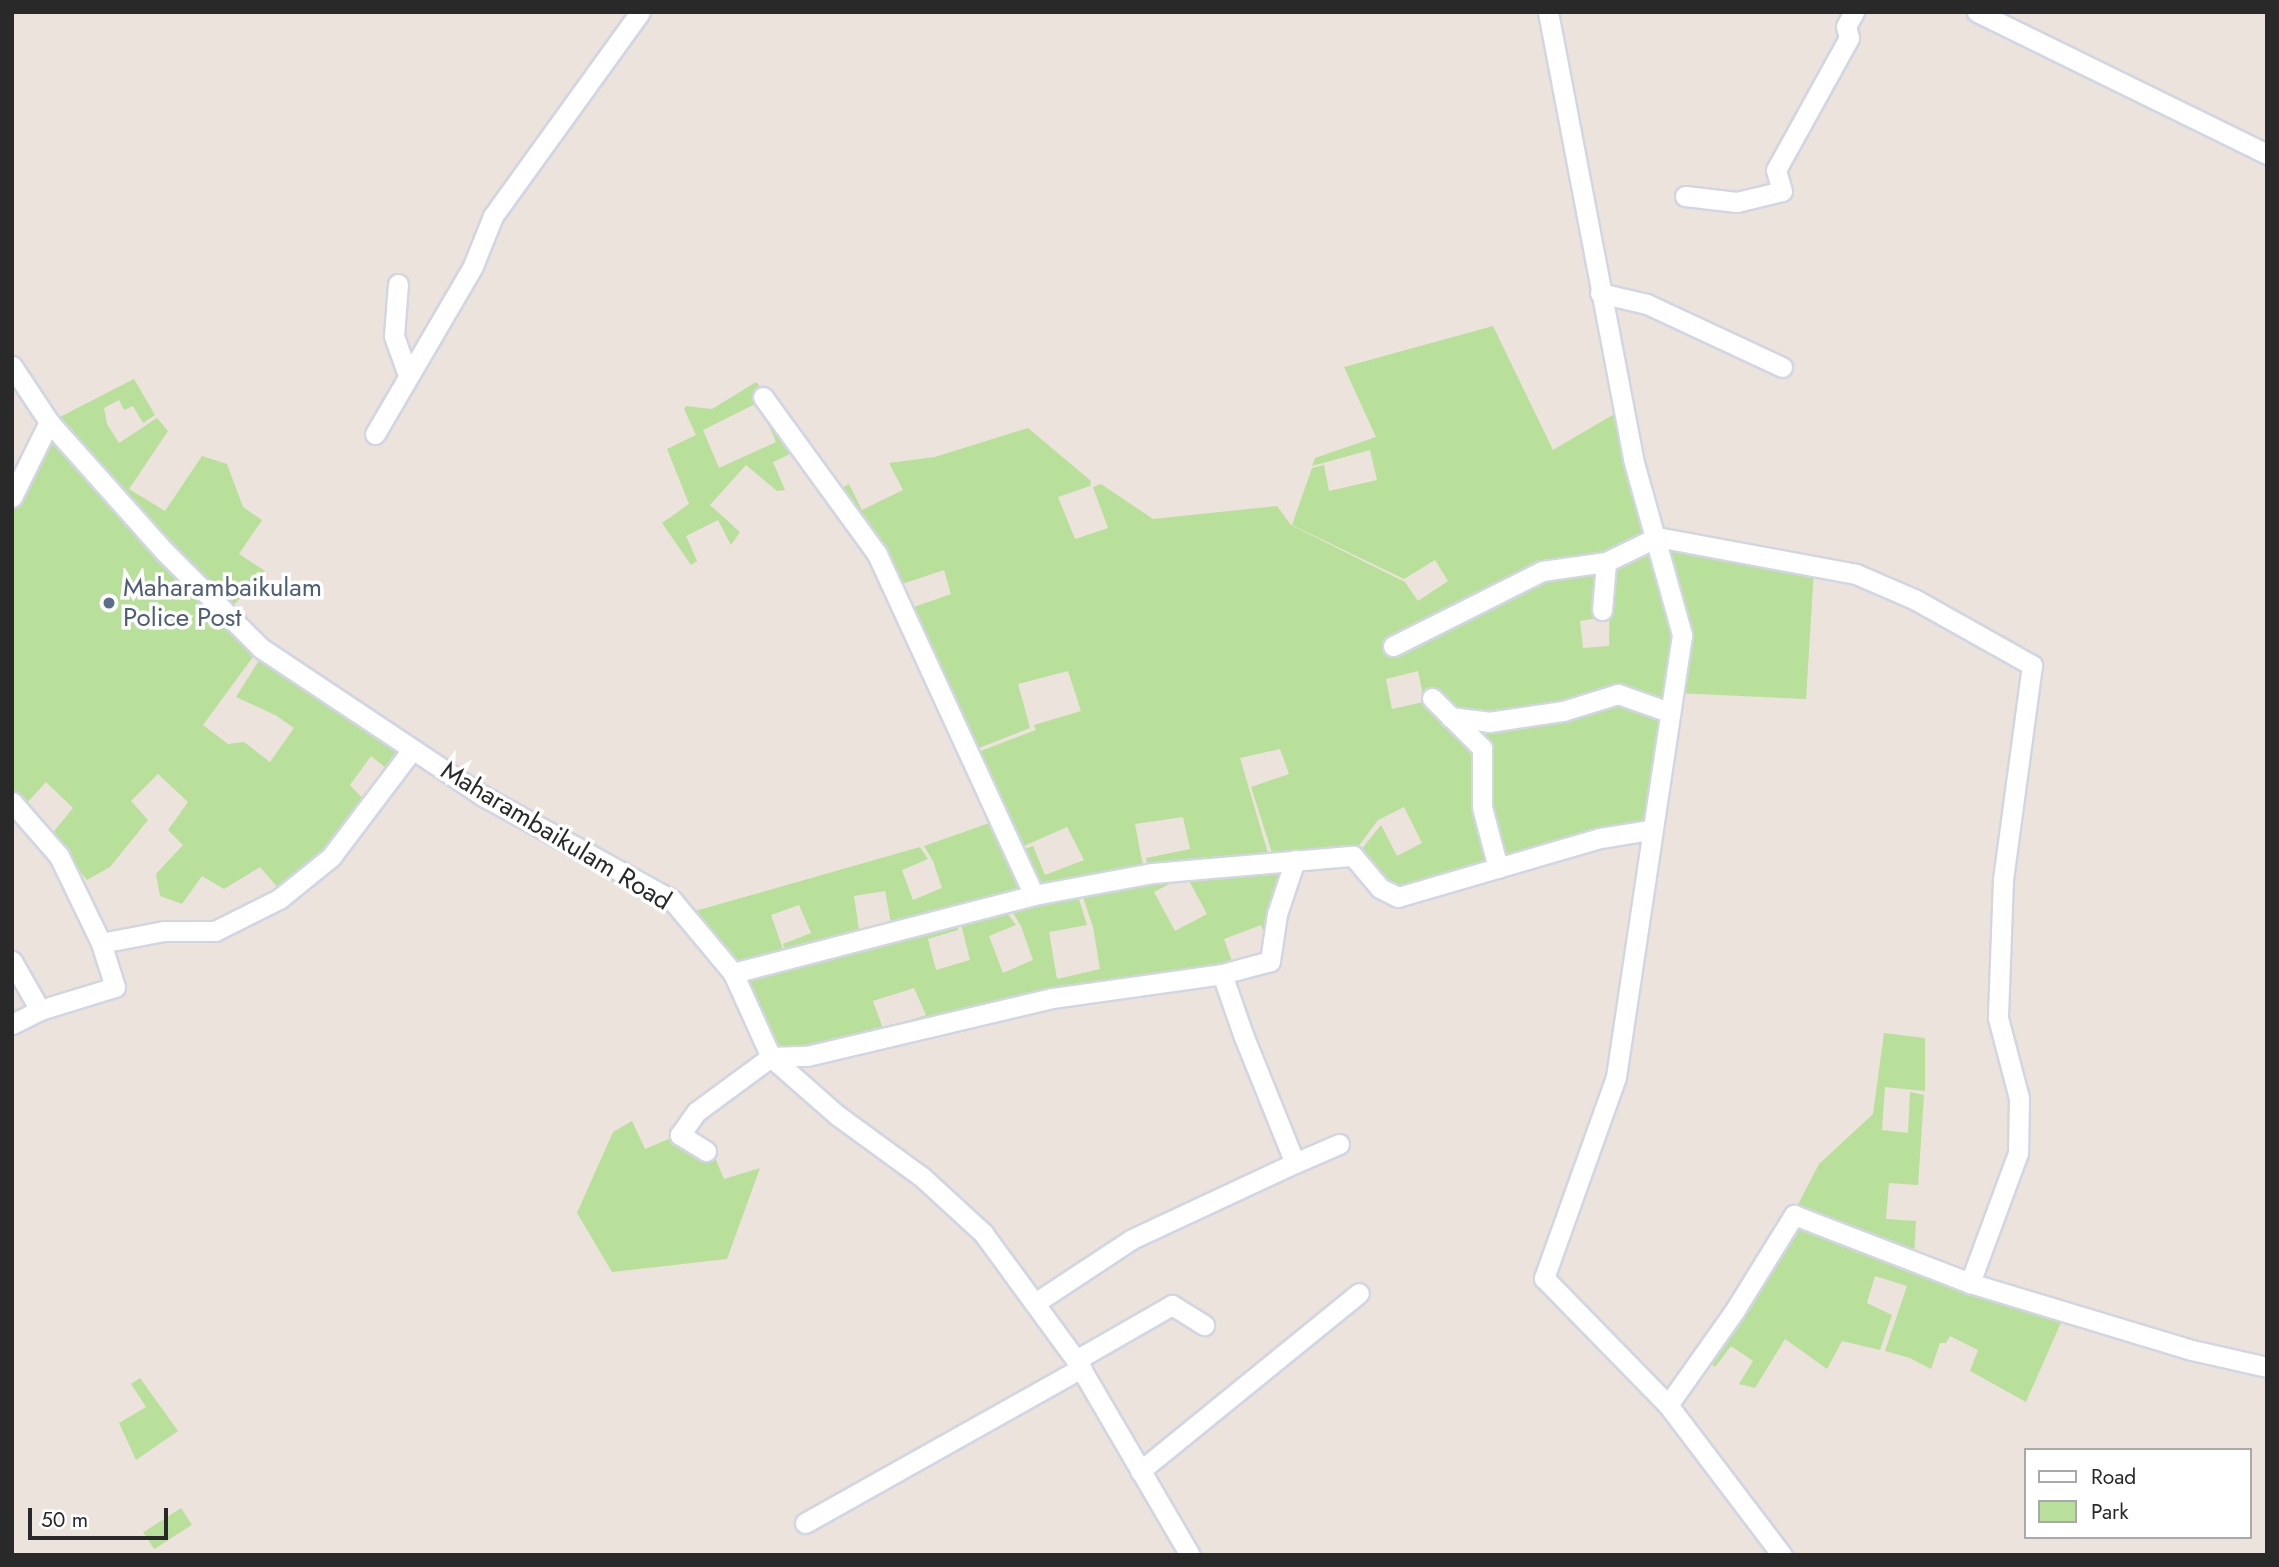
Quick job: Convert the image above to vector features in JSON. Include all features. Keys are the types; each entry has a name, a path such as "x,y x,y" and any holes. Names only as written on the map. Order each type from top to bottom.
{"street":[{"path":"375,434 472,266 493,216 640,12"},
{"path":"1548,12 1633,459 1657,537 1682,635 1650,830 1616,1077 1544,1278 1668,1405 1782,1555"},
{"path":"1685,196 1737,202 1782,191 1776,170 1849,37 1846,26 1854,12"},
{"path":"1977,12 2267,154"},
{"path":"398,284 394,336 408,375"},
{"path":"1600,293 1647,304 1782,368"},
{"name":"Maharambaikulam Road","path":"12,366 49,422 165,552 261,648 483,796 672,900 733,973 771,1057 837,1115 922,1177 983,1233 1079,1364 1190,1555"},
{"path":"763,397 877,554 1034,895"},
{"path":"12,497 49,422"},
{"path":"1394,646 1542,571 1606,562 1657,537 1856,574 1916,600 2032,665 2003,880 1998,1004 1998,1017 2019,1098 2018,1153 1970,1283"},
{"path":"1602,610 1606,562"},
{"path":"1450,717 1489,722 1563,711 1618,694 1669,712"},
{"path":"1432,698 1482,748 1482,807 1498,868"},
{"path":"101,943 164,931 215,932 279,899 331,857 412,750"},
{"path":"12,802 59,856 101,943 115,987 40,1010 12,1024"},
{"path":"733,973 1034,895 1153,873 1353,856 1380,888 1398,897 1600,838 1650,830"},
{"path":"706,1151 681,1135 696,1112 771,1057 807,1056 1052,998 1223,974 1270,961 1277,914 1295,860"},
{"path":"12,961 40,1010"},
{"path":"1223,974 1244,1037 1295,1163"},
{"path":"1035,1303 1132,1239 1339,1144"},
{"path":"1668,1405 1735,1310 1794,1215 1970,1283 2192,1350 2267,1367"},
{"path":"1140,1471 1359,1293"},
{"path":"805,1523 1079,1364 1172,1305 1204,1325"}],"green space":[{"path":"1493,326 1553,450 1621,410 1654,535 1606,560 1540,567 1390,644 1393,650 1543,574 1602,567 1601,611 1605,617 1580,621 1583,648 1609,646 1610,564 1656,541 1675,608 1679,634 1668,708 1616,691 1562,708 1488,718 1468,715 1467,721 1489,725 1564,714 1618,697 1665,715 1647,828 1599,835 1500,864 1485,807 1484,746 1432,693 1423,695 1418,671 1386,679 1392,709 1428,701 1478,749 1479,806 1495,867 1399,893 1382,886 1357,855 1381,825 1397,856 1422,843 1404,807 1378,820 1354,852 1274,859 1251,787 1289,774 1280,749 1240,758 1270,860 1148,870 1146,858 1190,849 1183,817 1135,824 1144,871 1036,890 1019,851 1033,846 1045,875 1084,860 1067,827 1017,849 973,754 1036,730 1034,725 1081,711 1068,671 1018,684 1030,728 971,751 908,609 951,594 944,570 896,586 879,551 837,491 849,484 862,510 903,490 889,463 935,457 1028,428 1091,481 1090,486 1058,497 1075,539 1108,528 1093,487 1101,484 1153,519 1277,506 1291,525 1405,582 1418,601 1448,581 1435,560 1404,579 1292,525 1312,468 1324,465 1329,491 1377,480 1370,450 1312,466 1315,458 1376,437 1344,367"},
{"path":"134,379 155,415 143,423 133,406 124,410 119,400 104,408 107,424 119,443 157,418 168,431 129,489 165,511 202,456 227,464 243,507 262,520 239,554 265,571 229,610 54,420"},
{"path":"756,382 764,391 755,404 703,430 719,468 776,442 761,407 799,450 773,462 785,490 777,491 746,465 710,505 740,532 731,545 718,520 686,536 697,561 691,565 662,523 689,504 667,449 696,435 684,409 686,406 712,409"},
{"path":"50,430 258,650 203,725 228,744 244,742 270,762 294,728 277,716 236,697 263,654 407,751 391,772 371,756 350,785 365,801 327,852 280,890 260,867 224,889 202,876 182,904 160,896 156,874 183,845 168,830 188,802 158,774 131,801 148,820 110,867 87,880 50,836 73,808 46,782 24,806 12,793 12,512"},
{"path":"1661,541 1814,569 1806,699 1675,693 1685,635"},
{"path":"998,820 1032,893 892,928 885,891 854,896 860,937 788,957 783,944 811,933 799,905 771,915 786,958 733,970 688,913 920,847 928,859 902,870 913,900 942,888 933,861 924,846"},
{"path":"1292,861 1267,942 1261,925 1224,939 1233,964 885,1028 926,1015 914,988 873,1001 886,1037 772,1054 737,976 957,923 958,930 928,939 936,970 970,960 961,924 1005,910 1016,925 989,936 1003,973 1033,960 1021,926 1010,908 1076,890 1087,925 1049,932 1057,979 1100,969 1093,927 1080,888 1185,876 1154,892 1175,931 1207,914 1187,877"},
{"path":"1884,1033 1925,1038 1925,1091 1885,1087 1882,1130 1908,1133 1910,1092 1924,1095 1918,1185 1889,1183 1886,1219 1916,1221 1914,1258 1794,1212 1819,1164 1873,1114"},
{"path":"632,1121 645,1149 673,1137 714,1155 724,1179 760,1168 727,1259 612,1272 577,1213 613,1132"},
{"path":"1793,1222 2063,1318 2026,1402 1970,1371 1978,1350 1950,1336 1946,1343 1940,1343 1931,1369 1910,1358 1885,1351 1907,1286 1875,1276 1867,1303 1892,1315 1880,1350 1842,1341 1827,1369 1785,1339 1755,1388 1739,1384 1753,1361 1731,1346 1715,1367 1706,1360"},
{"path":"140,1378 178,1431 136,1460 119,1423 146,1407 131,1384"},
{"path":"181,1508 192,1525 154,1549 143,1533"}],"place":[{"name":"Maharambaikulam Police Post","path":"109,603"}]}
